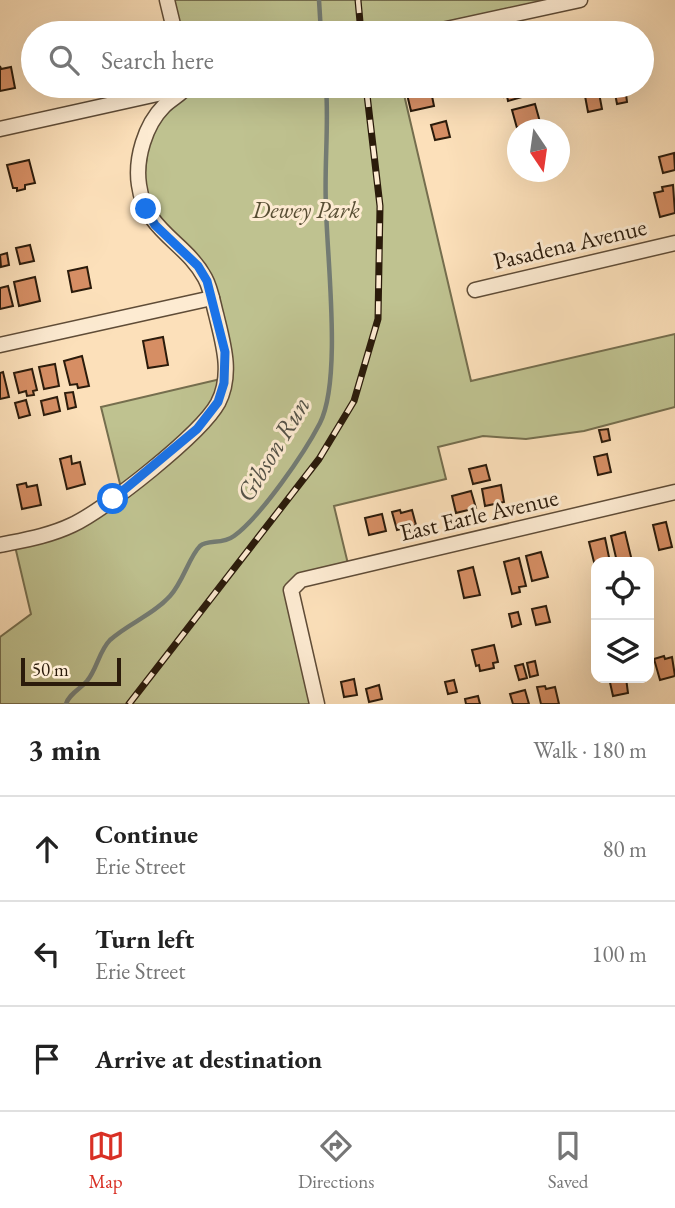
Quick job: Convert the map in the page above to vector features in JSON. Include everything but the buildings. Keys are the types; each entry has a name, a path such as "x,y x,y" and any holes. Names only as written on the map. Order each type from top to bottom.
{"street":[{"path":"167,0 172,21"},
{"path":"483,21 580,0"},
{"path":"0,129 137,98"},
{"path":"0,545 43,536 89,516 197,429 218,402 224,383 225,352 207,281 198,266 155,225 142,199 139,185 140,153 150,127 164,106 174,98"},
{"name":"Pasadena Avenue","path":"475,290 675,243"},
{"path":"0,345 212,298"},
{"name":"East Earle Avenue","path":"317,704 291,590 302,580 675,492"}],"green space":[{"path":"167,0 580,0 483,21 172,21"},
{"name":"Dewey Park","path":"176,98 405,98 471,381 675,334 675,407 584,431 526,439 483,436 438,447 446,479 334,506 349,568 294,585 317,704 0,704 0,637 31,614 14,542 43,536 122,492 101,407 225,378 212,298 142,199 150,127"}],"waterway":[{"name":"Gibson Run","path":"319,0 320,21"},
{"name":"Gibson Run","path":"66,704 90,676 110,640 170,596 200,546 229,539 257,514 293,467 320,423 327,403 332,349 326,192 326,98"}],"railway":[{"path":"358,0 360,21"},
{"path":"129,704 319,459 354,401 378,319 380,206 367,98"}],"route":[{"path":"113,499 197,429 218,402 226,367 225,352 207,281 198,266 155,225 146,209"}]}
